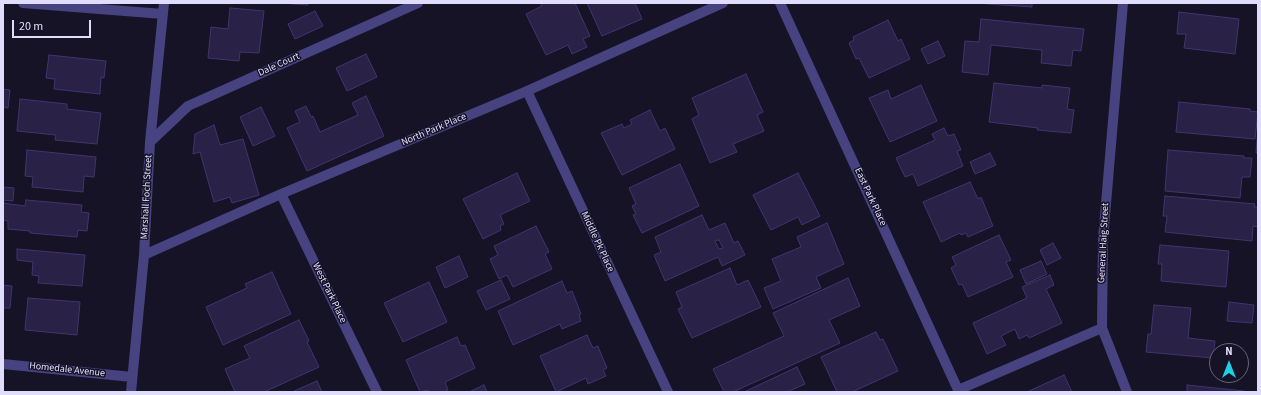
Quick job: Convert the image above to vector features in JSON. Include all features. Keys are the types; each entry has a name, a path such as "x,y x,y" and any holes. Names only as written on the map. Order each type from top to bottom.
{"street":[{"path":"23,3 163,14"},
{"name":"Marshall Foch Street","path":"130,392 144,256 150,142 164,3"},
{"name":"Dale Court","path":"150,142 188,106 418,3"},
{"name":"North Park Place","path":"144,256 281,194 527,91 723,3"},
{"name":"East Park Place","path":"780,3 959,391"},
{"name":"General Haig Street","path":"1102,328 1103,239 1123,3"},
{"name":"Middle Pk Place","path":"527,91 668,392"},
{"name":"West Park Place","path":"281,194 378,392"},
{"path":"959,391 1102,328 1127,392"},
{"name":"Homedale Avenue","path":"3,364 132,377"}],"building":[{"path":"281,3 308,3 308,5"},
{"path":"540,3 575,3 590,36 583,39 587,47 572,54 568,45 546,55 526,14 542,6"},
{"path":"587,3 635,3 642,19 602,36"},
{"path":"974,3 1032,3 1032,7"},
{"path":"230,8 264,11 259,53 240,52 239,61 208,58 211,27 228,29"},
{"path":"315,11 323,26 295,39 288,24"},
{"path":"1179,12 1239,19 1235,54 1184,48 1186,34 1177,34"},
{"path":"981,19 1084,29 1081,51 1073,50 1071,66 1041,63 1042,50 991,45 988,75 962,72 965,41 979,42"},
{"path":"888,20 898,41 901,39 910,59 869,78 859,58 856,59 849,43 854,40 853,37"},
{"path":"938,41 945,56 928,64 921,49"},
{"path":"366,54 377,77 347,91 336,68"},
{"path":"49,55 106,61 104,78 101,77 100,94 54,89 55,79 46,78"},
{"path":"746,74 763,112 757,115 764,131 733,144 737,152 710,163 692,119 699,115 692,98"},
{"path":"994,83 1042,88 1042,85 1070,88 1067,109 1074,110 1071,133 1037,130 1038,128 989,122"},
{"path":"921,85 937,121 890,142 869,98 888,90 891,99"},
{"path":"3,89 10,90 8,108 3,107"},
{"path":"366,96 384,136 307,171 287,128 300,122 295,111 306,106 311,117 313,116 320,132 358,115 352,103"},
{"path":"20,99 67,104 67,109 101,113 97,144 55,140 56,135 17,131"},
{"path":"1179,102 1250,109 1250,111 1258,112 1255,139 1176,132"},
{"path":"261,107 275,136 253,146 240,117"},
{"path":"650,110 660,131 665,128 675,149 622,175 601,133 622,124 624,128 632,124 630,120"},
{"path":"214,125 220,145 243,139 259,195 232,203 230,197 214,202 200,152 193,154 195,134"},
{"path":"944,128 948,136 954,134 961,150 957,151 963,166 918,186 913,174 905,177 896,158 935,140 932,134"},
{"path":"1258,128 1258,154 1256,153"},
{"path":"27,150 96,157 94,177 84,176 83,192 32,187 33,177 25,176"},
{"path":"1168,150 1244,156 1244,158 1252,158 1250,177 1242,177 1240,198 1165,191"},
{"path":"990,153 996,165 975,174 970,162"},
{"path":"680,164 699,206 642,233 633,215 636,214 632,206 636,204 629,188"},
{"path":"517,173 530,201 500,215 504,224 500,226 501,230 483,239 463,199"},
{"path":"798,173 820,216 802,225 798,217 771,230 753,195"},
{"path":"970,182 978,199 981,197 993,226 968,237 966,233 961,235 960,233 941,242 923,202"},
{"path":"3,187 14,188 13,201 3,200"},
{"path":"1165,196 1255,204 1254,207 1258,207 1258,227 1253,226 1252,241 1165,232 1167,216 1163,216"},
{"path":"26,200 82,205 81,212 89,213 87,231 78,230 77,237 30,233 30,231 8,229 8,221 3,220 3,203 25,206"},
{"path":"702,215 709,230 725,223 734,243 738,241 745,255 722,266 718,257 665,281 654,255 661,252 655,237","holes":["719,240 723,248 719,249 715,241"]},
{"path":"827,223 844,264 816,277 821,288 773,309 764,288 781,281 772,259 801,247 797,237"},
{"path":"536,226 549,252 545,254 552,269 513,287 507,275 499,279 490,259 498,255 494,246"},
{"path":"999,235 1011,260 1006,262 1013,277 968,297 962,284 959,285 951,268 956,265 952,257"},
{"path":"1053,243 1061,258 1047,265 1040,250"},
{"path":"1160,245 1229,251 1226,287 1161,281 1162,264 1158,264"},
{"path":"17,249 85,255 82,286 38,283 39,276 32,275 33,262 17,260"},
{"path":"459,256 468,277 445,288 436,267"},
{"path":"1041,261 1047,274 1026,284 1020,270"},
{"path":"730,268 737,285 748,280 761,307 692,338 678,309 682,307 676,292"},
{"path":"272,272 291,314 223,345 206,307 247,288 245,284"},
{"path":"1050,275 1054,285 1046,289 1062,323 1029,338 1027,335 1019,339 1015,329 1001,336 1006,345 987,354 973,323 1027,298 1022,287"},
{"path":"848,278 860,306 829,320 840,343 733,392 724,392 713,369 784,336 773,313"},
{"path":"501,280 510,299 486,310 477,291"},
{"path":"562,281 567,293 572,291 581,314 579,315 581,321 562,329 560,324 513,345 498,311"},
{"path":"429,282 447,322 403,342 384,303"},
{"path":"3,285 12,286 10,308 3,308"},
{"path":"28,298 80,302 77,335 25,330"},
{"path":"1229,302 1254,305 1252,323 1227,321"},
{"path":"1154,305 1191,308 1188,338 1215,341 1215,343 1209,343 1209,358 1146,352 1148,334 1151,334"},
{"path":"299,320 309,341 307,342 319,367 264,392 235,392 225,369 250,358 244,346"},
{"path":"876,332 880,340 883,339 898,371 852,392 837,392 821,357"},
{"path":"587,335 593,348 598,346 607,368 603,370 606,376 588,384 586,378 556,392 540,356"},
{"path":"457,337 461,346 465,345 475,368 445,382 448,390 443,392 429,392 428,390 420,392 406,360"},
{"path":"797,367 805,384 787,392 744,392"},
{"path":"1064,375 1072,392 1027,392"},
{"path":"317,381 322,392 292,392"},
{"path":"484,385 487,392 469,392"},
{"path":"1187,385 1244,391 1244,392 1187,392"}]}
